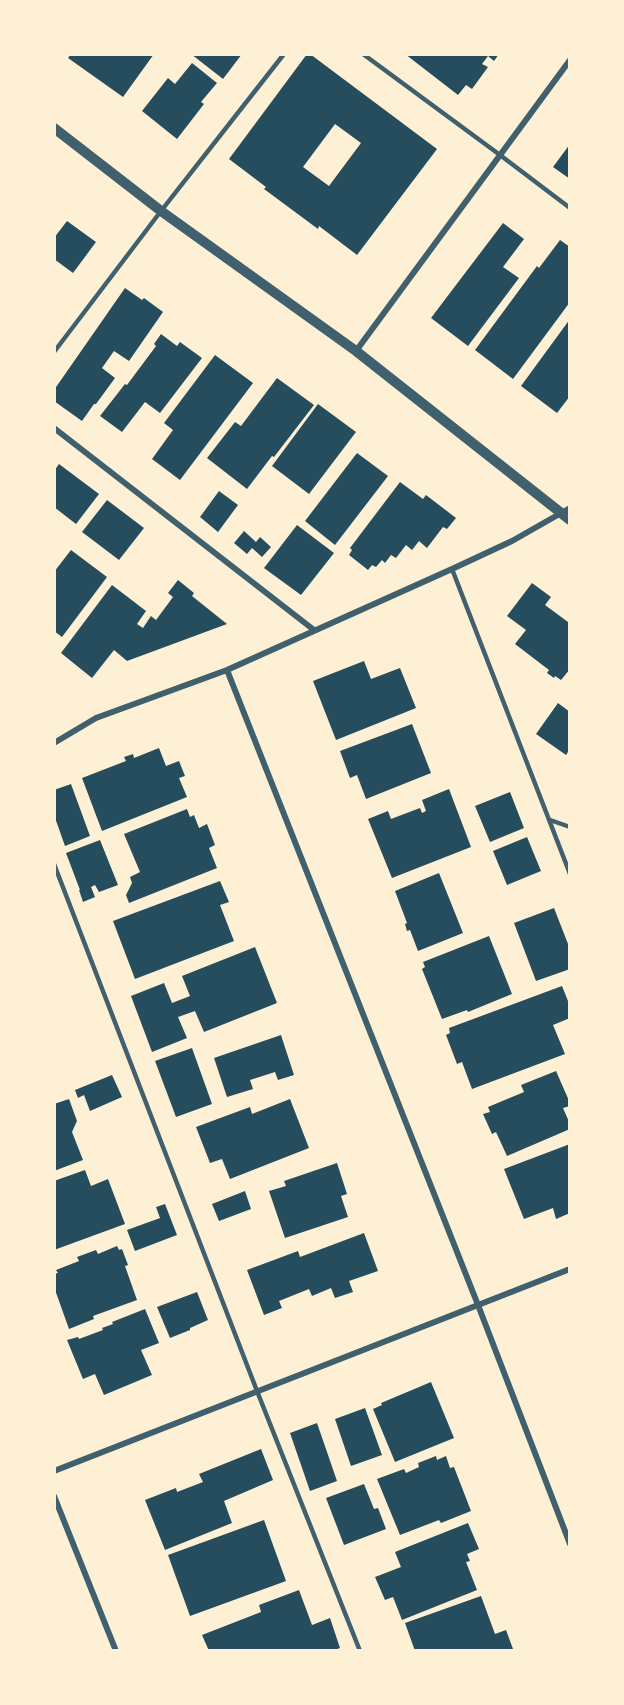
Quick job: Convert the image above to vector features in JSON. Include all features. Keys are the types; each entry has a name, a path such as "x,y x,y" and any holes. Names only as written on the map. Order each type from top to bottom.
{"street":[{"path":"356,351 570,60"},
{"path":"54,128 162,211 356,351 567,514 452,569 227,670 96,718 56,739"},
{"path":"54,428 314,630"},
{"path":"227,670 570,1544"},
{"path":"54,1471 570,1269"},
{"path":"54,1496 116,1651"}],"lane":[{"path":"54,352 284,54"},
{"path":"363,54 570,208"},
{"path":"452,569 570,874"},
{"path":"550,820 570,827"},
{"path":"54,864 360,1651"}],"building":[{"path":"71,54 154,54 123,97 68,58"},
{"path":"191,54 242,54 223,79"},
{"path":"307,54 437,149 357,255 264,189 266,187 229,159","holes":["335,124 361,143 329,186 303,167"]},
{"path":"405,54 499,54 494,61 488,56 482,64 488,67 472,89 466,85 458,95"},
{"path":"192,63 217,83 201,102 204,104 177,139 142,111 168,78 175,84"},
{"path":"570,144 570,179 553,167"},
{"path":"67,221 96,242 73,273 54,259 54,238"},
{"path":"503,223 524,239 503,267 519,278 468,346 431,318"},
{"path":"560,240 570,247 570,288 568,290 570,291 570,302 513,379 475,350 537,266 539,268"},
{"path":"125,288 163,312 129,361 114,351 102,368 115,378 82,421 54,401 54,390"},
{"path":"570,319 570,396 557,413 521,386"},
{"path":"161,334 177,346 180,342 202,358 160,413 145,402 122,432 100,416 125,384 127,385 156,346 154,344"},
{"path":"215,355 253,383 180,480 152,459 173,430 164,423"},
{"path":"277,378 314,405 247,489 207,458 235,422 241,426"},
{"path":"318,404 356,432 309,494 272,466"},
{"path":"357,453 388,476 335,545 305,521"},
{"path":"59,464 99,494 76,524 54,507 54,471"},
{"path":"400,482 423,499 426,495 456,518 447,529 443,527 427,548 419,541 412,550 406,545 396,558 391,555 385,563 382,560 376,567 372,565 368,570 349,555 352,550 350,548"},
{"path":"219,491 238,505 218,532 200,517"},
{"path":"107,500 144,528 119,560 82,532"},
{"path":"297,525 334,553 301,595 264,568"},
{"path":"244,531 256,542 260,537 271,547 262,557 252,548 247,554 234,543"},
{"path":"71,550 107,577 62,637 54,631 54,572"},
{"path":"178,580 194,593 192,596 227,624 127,661 114,650 92,678 61,653 112,585 146,611 137,624 143,628 151,616 156,620 173,597 168,593"},
{"path":"532,583 551,597 545,605 568,622 570,620 570,669 561,680 547,673 549,670 515,644 526,630 507,616"},
{"path":"364,661 371,679 400,668 416,708 336,740 313,681"},
{"path":"558,703 570,712 570,749 566,755 536,734"},
{"path":"412,724 431,773 366,799 357,775 350,778 340,751"},
{"path":"159,748 166,766 179,761 185,776 179,778 187,797 102,831 82,778 126,761 124,757 133,754 134,758"},
{"path":"71,784 90,836 65,846 54,815 54,790"},
{"path":"449,789 471,847 392,878 368,819 388,811 391,819 420,808 422,813 426,811 422,800"},
{"path":"510,792 524,828 490,842 475,806"},
{"path":"187,809 190,817 194,815 199,828 207,824 215,845 209,848 217,868 129,903 126,895 132,883 130,877 140,872 124,834"},
{"path":"527,837 541,871 507,885 493,851"},
{"path":"100,840 118,885 99,892 95,885 91,887 95,897 83,902 66,853"},
{"path":"439,873 463,933 418,951 410,930 407,931 405,924 407,923 395,891"},
{"path":"220,881 229,902 220,905 234,941 135,979 113,921"},
{"path":"554,908 570,949 570,969 536,981 514,923"},
{"path":"489,936 512,994 468,1012 467,1010 442,1019 422,969 425,967 423,962"},
{"path":"255,947 277,1003 204,1032 195,1011 178,1017 187,1038 152,1052 131,996 164,983 172,1003 190,996 182,976"},
{"path":"562,986 570,1006 570,1018 553,1025 565,1054 472,1089 462,1062 457,1064 446,1035 450,1033 449,1028"},
{"path":"281,1035 294,1075 278,1080 275,1072 250,1080 253,1089 227,1097 214,1058"},
{"path":"192,1048 212,1104 176,1117 155,1061"},
{"path":"556,1071 570,1103 570,1106 563,1108 570,1129 507,1156 496,1132 492,1134 483,1114 490,1112 488,1107 524,1092 521,1085"},
{"path":"112,1075 122,1097 90,1111 84,1095 78,1098 75,1090"},
{"path":"69,1099 77,1121 72,1132 83,1160 54,1171 54,1104"},
{"path":"290,1099 309,1148 230,1179 222,1159 210,1163 196,1127 250,1107 252,1114"},
{"path":"570,1144 570,1213 556,1219 553,1208 524,1219 504,1169"},
{"path":"337,1163 347,1194 341,1196 348,1217 285,1238 269,1191 286,1186 284,1181"},
{"path":"85,1170 91,1186 108,1179 125,1224 54,1250 54,1181"},
{"path":"245,1191 251,1209 219,1221 212,1204"},
{"path":"165,1204 177,1235 135,1251 127,1230 160,1218 156,1207"},
{"path":"364,1233 378,1271 349,1281 353,1292 335,1298 331,1288 312,1296 309,1289 279,1301 282,1308 264,1315 247,1270 298,1251 300,1257"},
{"path":"117,1246 119,1250 122,1249 128,1265 125,1266 137,1300 93,1316 94,1319 69,1329 54,1287 54,1274 58,1273 56,1270 79,1261 77,1257 96,1250 98,1254"},
{"path":"197,1292 208,1320 170,1338 157,1307"},
{"path":"145,1309 159,1343 141,1350 152,1375 104,1395 95,1374 83,1379 67,1340 78,1337 79,1339 103,1330 102,1328 113,1324 112,1322"},
{"path":"431,1382 454,1438 395,1462 373,1409 382,1405 381,1403"},
{"path":"365,1408 382,1455 351,1466 335,1419"},
{"path":"317,1423 337,1481 310,1491 290,1433"},
{"path":"261,1449 273,1480 224,1501 232,1523 165,1550 145,1500 176,1488 177,1492 203,1482 199,1474"},
{"path":"436,1456 437,1460 446,1456 450,1468 454,1467 471,1511 400,1535 377,1479 404,1469 406,1473 419,1467 418,1463"},
{"path":"364,1484 374,1509 378,1508 386,1529 344,1545 326,1498"},
{"path":"264,1520 286,1581 190,1616 168,1555"},
{"path":"468,1523 479,1549 467,1554 470,1561 466,1562 477,1590 402,1620 393,1597 385,1600 375,1577 401,1567 395,1552"},
{"path":"299,1590 312,1625 330,1618 340,1648 332,1651 209,1651 202,1635 261,1612 259,1605"},
{"path":"481,1596 495,1634 506,1630 513,1649 509,1651 415,1651 405,1623"}]}
